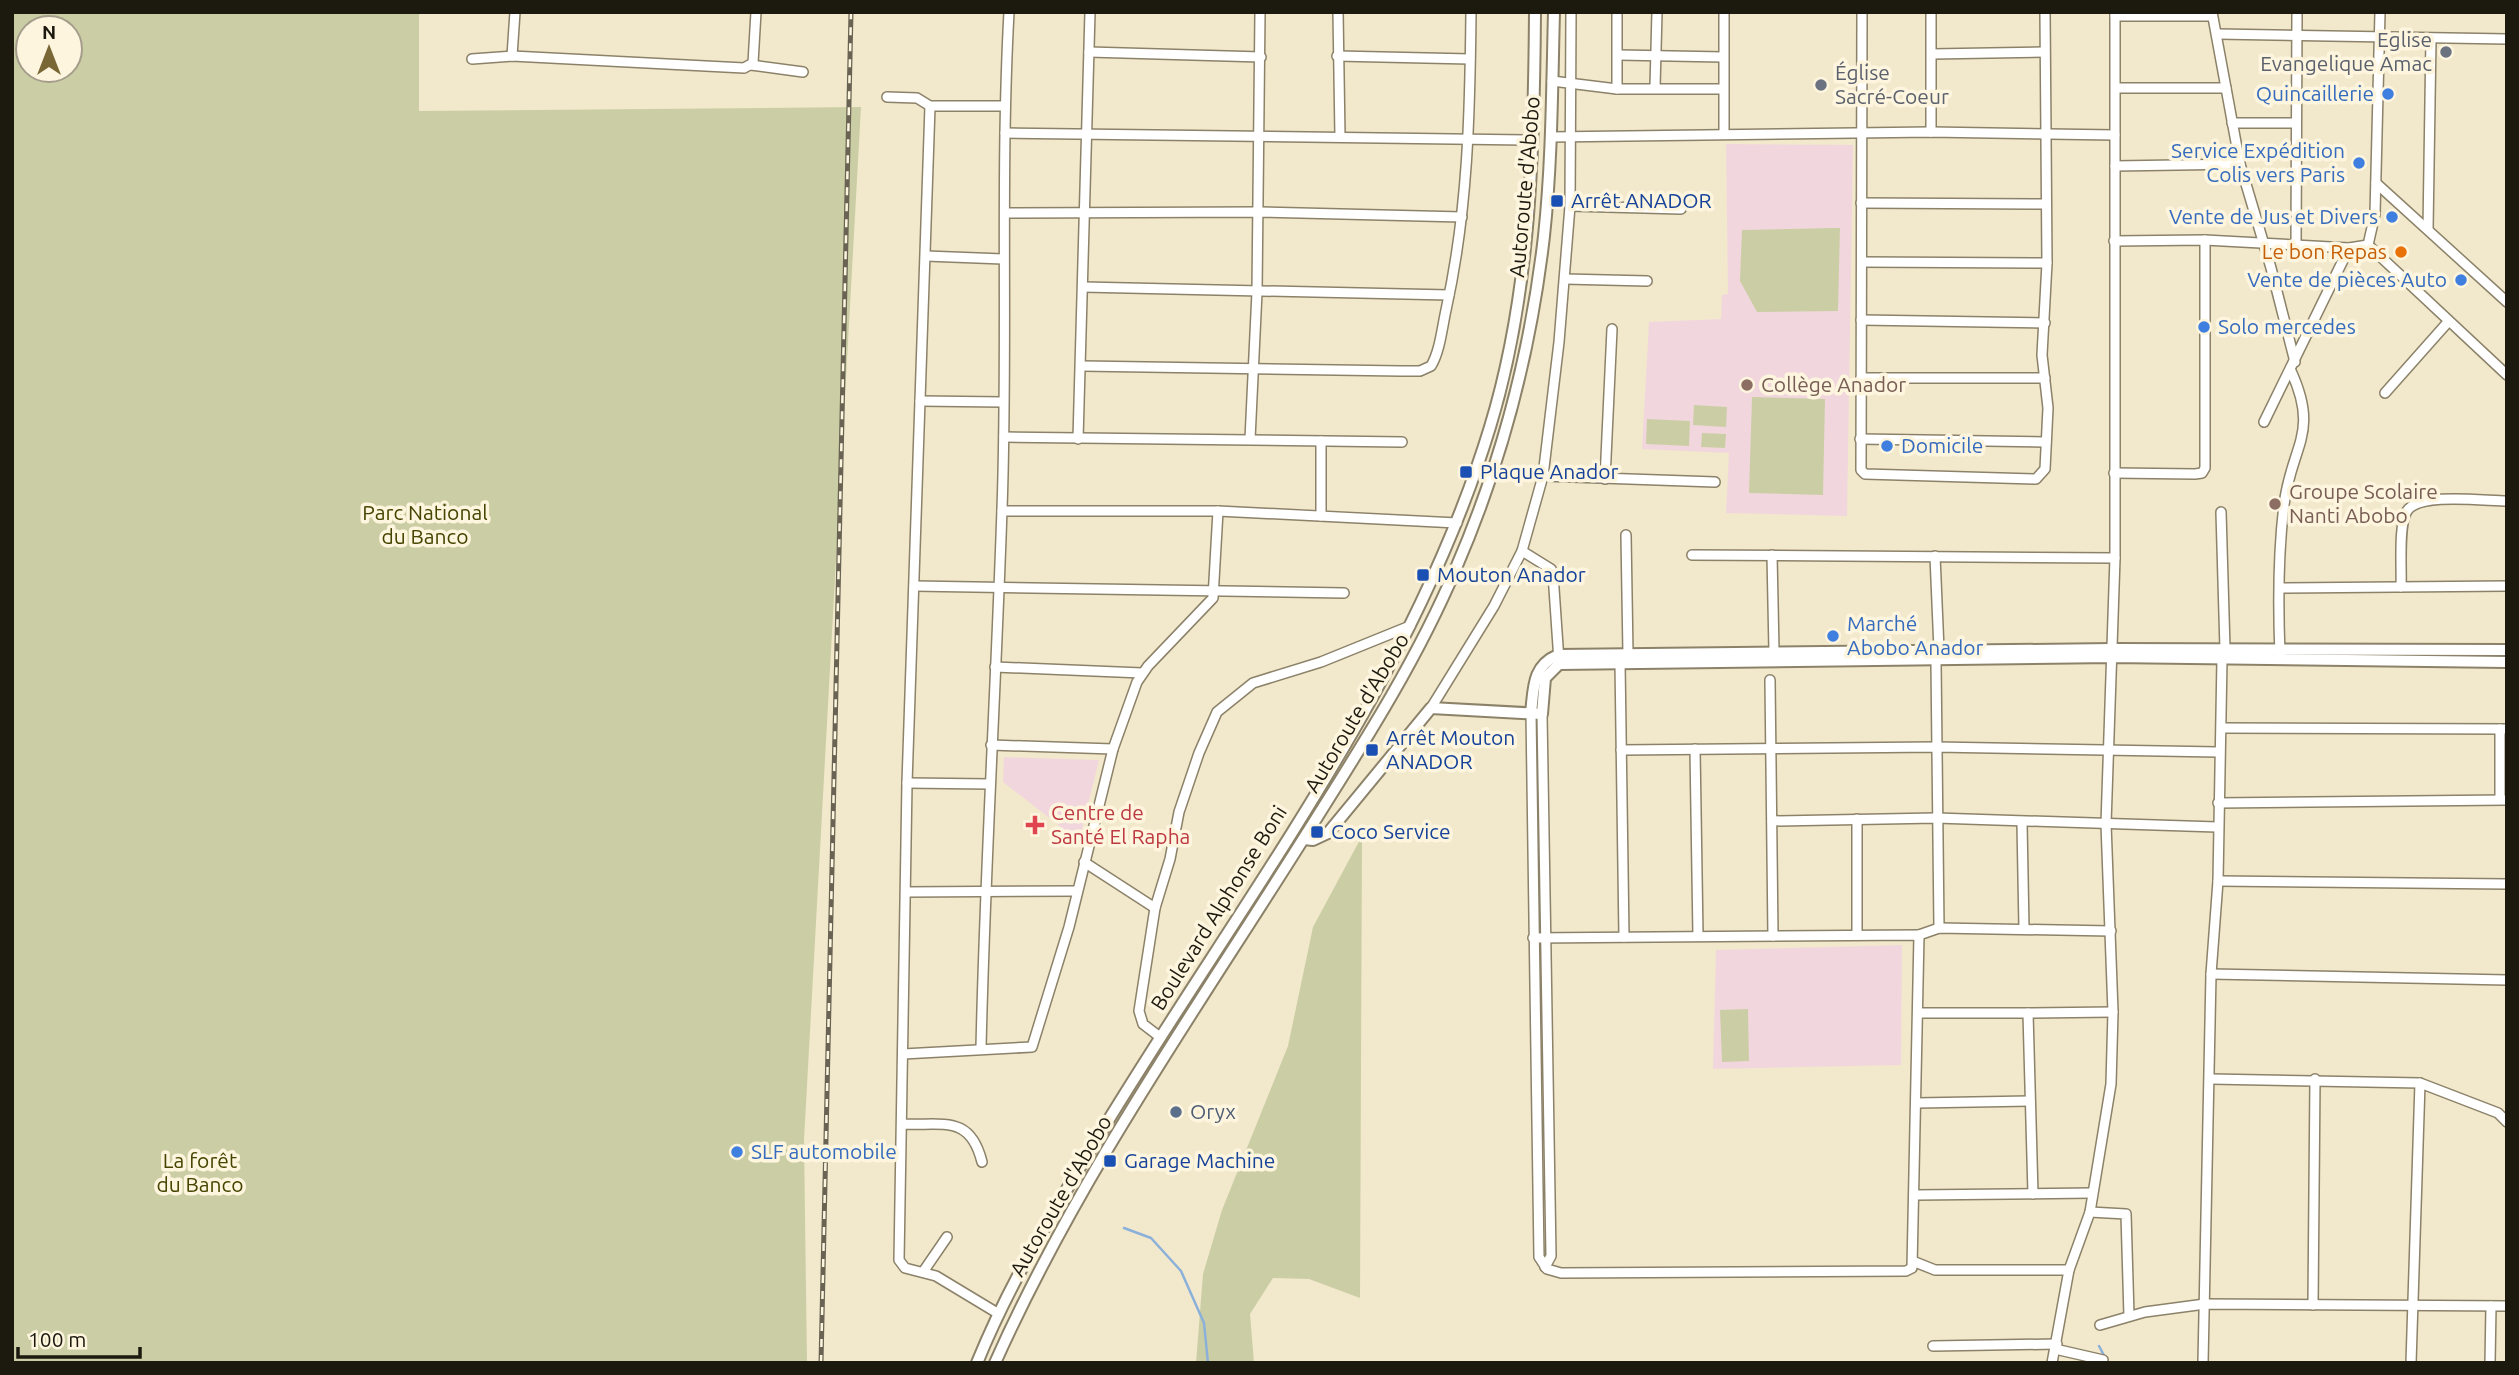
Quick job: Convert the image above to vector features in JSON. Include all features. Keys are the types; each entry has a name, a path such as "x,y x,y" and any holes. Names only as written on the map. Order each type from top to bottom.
{"main road":[{"name":"Autoroute d'Abobo","path":"1524,261 1534,140 1535,12"},
{"name":"Autoroute d'Abobo","path":"995,1363 1054,1242 1158,1068 1374,728 1429,629 1471,531 1503,434 1528,332 1544,239 1551,137 1554,12"},
{"name":"Boulevard Alphonse Boni","path":"977,1363 1041,1232 1160,1037 1351,736 1410,626 1457,523 1490,426 1513,331 1524,261"},
{"path":"2280,655 2507,650"},
{"path":"1304,839 1313,840 1328,833 1406,743 1431,708 1536,713 1534,679 1540,667 1559,659 1628,654 1774,651 1937,656"},
{"path":"1559,659 1620,663 2113,653 2507,662"}],"street":[{"path":"512,55 515,12"},
{"path":"751,65 756,12"},
{"path":"981,1048 1004,437 1004,106 1009,12"},
{"path":"1078,439 1090,12"},
{"path":"1250,439 1259,212 1260,12"},
{"path":"1338,12 1340,137"},
{"path":"1082,366 1253,371 1426,370 1434,361 1449,295 1462,217 1470,139 1471,12"},
{"path":"1431,708 1494,606 1522,551 1543,477 1565,279 1570,206 1571,12"},
{"path":"1616,89 1619,55 1617,12"},
{"path":"1655,87 1657,12"},
{"path":"1724,12 1724,134"},
{"path":"1863,12 1861,470 1865,474 2036,479 2045,469 2046,442 2042,355 2046,263 2045,12"},
{"path":"1931,12 1931,132"},
{"path":"2296,246 2297,12"},
{"path":"2368,245 2375,214 2380,12"},
{"path":"2052,1363 2069,1270 2090,1212 2111,1084 2113,1012 2106,824 2115,558 2115,14 2212,14 2218,34 2240,164 2301,393 2304,420 2284,502 2280,655"},
{"path":"2218,34 2507,39"},
{"path":"2428,229 2431,38"},
{"path":"1090,52 1261,57"},
{"path":"1932,54 2044,52"},
{"path":"472,58 512,55 655,65 744,68 751,65 803,72"},
{"path":"1619,55 1723,57"},
{"path":"1338,56 1471,58"},
{"path":"1552,81 1616,89 1723,89"},
{"path":"2116,88 2226,88"},
{"path":"887,97 916,98 930,106 1004,106"},
{"path":"930,106 907,783 899,1260 905,1268 936,1276 999,1314"},
{"path":"2232,122 2296,123"},
{"path":"1551,137 1931,132 2115,135"},
{"path":"1005,133 1534,140"},
{"path":"2115,166 2240,164"},
{"path":"2376,183 2507,302"},
{"path":"1861,203 2046,204"},
{"path":"1570,206 1681,209"},
{"path":"1006,213 1259,212 1462,217"},
{"path":"2113,241 2205,240 2349,248 2368,245"},
{"path":"2114,473 2195,474 2202,473 2205,468 2205,240"},
{"path":"2368,245 2448,323 2507,375"},
{"path":"2264,422 2349,248"},
{"path":"926,256 1003,259"},
{"path":"1862,262 2046,263"},
{"path":"1565,279 1647,281"},
{"path":"1083,287 1449,295"},
{"path":"1861,320 2045,323"},
{"path":"2385,393 2448,323"},
{"path":"1605,478 1612,329"},
{"path":"1861,378 2045,378"},
{"path":"920,401 1003,401"},
{"path":"1004,437 1402,442"},
{"path":"1860,439 2046,442"},
{"path":"1321,441 1321,516"},
{"path":"1543,477 1715,482"},
{"path":"2401,587 2403,520 2413,506 2426,500 2507,501"},
{"path":"1002,511 1218,511 1457,523"},
{"path":"903,1054 1032,1047 1069,927 1113,749 1142,673 1209,604 1215,591 1218,511"},
{"path":"2203,1363 2211,1079 2211,974 2218,881 2218,752 2222,728 2221,512"},
{"path":"1626,535 1628,654"},
{"path":"1522,551 1551,569 1559,659"},
{"path":"1692,555 2115,558"},
{"path":"1772,555 1774,651"},
{"path":"1935,556 1939,928"},
{"path":"914,586 1344,593"},
{"path":"2280,588 2507,586"},
{"path":"1160,1037 1143,1024 1139,1011 1155,908 1170,859 1179,812 1199,753 1217,712 1252,684 1321,662 1410,626"},
{"path":"1620,663 1624,937"},
{"path":"995,667 1142,673"},
{"path":"1770,680 1773,936"},
{"path":"1536,713 1533,938 1539,1257 1545,1267 1562,1273 1906,1271 1915,1262 1919,935"},
{"path":"1536,713 1546,938 1551,1256 1545,1267"},
{"path":"2218,803 2503,799 2503,729 2222,728"},
{"path":"991,745 1113,749"},
{"path":"1621,750 1936,747 2218,752"},
{"path":"1695,749 1698,936"},
{"path":"907,783 990,784"},
{"path":"1772,821 1936,818 2022,823 2217,827"},
{"path":"1857,819 1857,935"},
{"path":"2022,823 2024,929"},
{"path":"1084,862 1155,908"},
{"path":"2218,881 2507,884"},
{"path":"906,892 1077,891"},
{"path":"1533,938 1919,935 1939,928 2111,931"},
{"path":"2211,974 2507,981"},
{"path":"1918,1013 2113,1012"},
{"path":"2028,1013 2033,1194"},
{"path":"2211,1079 2420,1083 2498,1113 2507,1122"},
{"path":"2313,1306 2315,1079"},
{"path":"2411,1363 2420,1083"},
{"path":"1917,1103 2031,1101"},
{"path":"902,1124 961,1127 971,1133 982,1162"},
{"path":"1916,1195 2092,1194"},
{"path":"2090,1212 2126,1214 2129,1317"},
{"path":"923,1272 947,1237"},
{"path":"1915,1262 1935,1270 2069,1270"},
{"path":"2100,1325 2129,1317 2205,1304 2507,1307"},
{"path":"2490,1363 2491,1306"},
{"path":"1933,1346 2056,1347 2104,1360"}],"shaded area":[{"name":"Collège Anador","path":"1726,144 1853,145 1847,516 1726,513 1729,453 1642,449 1649,322 1721,319 1722,295 1728,294"},
{"path":"1004,757 1099,760 1079,841 1003,782"},
{"path":"1902,945 1901,1065 1713,1069 1716,950"}],"green space":[{"name":"Parc National du Banco","path":"12,12 419,12 419,111 861,107 804,1140 807,1363 12,1363"},
{"path":"1840,228 1838,311 1757,312 1740,281 1742,230"},
{"path":"1752,397 1825,399 1823,495 1749,493"},
{"path":"1694,405 1727,407 1726,427 1693,425"},
{"path":"1647,419 1690,421 1689,446 1646,444"},
{"path":"1702,433 1726,434 1725,448 1701,447"},
{"path":"1362,836 1360,1298 1309,1279 1273,1278 1250,1314 1254,1363 1196,1363 1203,1274 1222,1210 1288,1046 1313,927"},
{"path":"1748,1009 1749,1061 1722,1062 1720,1010"}],"waterway":[{"path":"1124,1228 1151,1238 1181,1271 1204,1323 1208,1363"},
{"path":"2099,1346 2108,1363"}],"railway":[{"path":"821,1363 851,12"}],"place":[{"name":"Eglise Evangelique Amac","path":"2446,52"},
{"name":"Église Sacré-Coeur","path":"1821,85"},
{"name":"Quincaillerie","path":"2388,94"},
{"name":"Service Expédition Colis vers Paris","path":"2359,163"},
{"name":"Arrêt ANADOR","path":"1557,201"},
{"name":"Vente de Jus et Divers","path":"2392,217"},
{"name":"Le bon Repas","path":"2401,252"},
{"name":"Vente de pièces Auto","path":"2461,280"},
{"name":"Solo mercedes","path":"2204,327"},
{"name":"Collège Anador","path":"1747,385"},
{"name":"Domicile","path":"1887,446"},
{"name":"Plaque Anador","path":"1466,472"},
{"name":"Groupe Scolaire Nanti Abobo","path":"2275,504"},
{"name":"Mouton Anador","path":"1423,575"},
{"name":"Marché Abobo Anador","path":"1833,636"},
{"name":"Arrêt Mouton ANADOR","path":"1372,750"},
{"name":"Centre de Santé El Rapha","path":"1035,825"},
{"name":"Coco Service","path":"1317,832"},
{"name":"Oryx","path":"1176,1112"},
{"name":"SLF automobile","path":"737,1152"},
{"name":"Garage Machine","path":"1110,1161"}],"park label":[{"name":"La forêt du Banco","path":"200,1173"}]}
